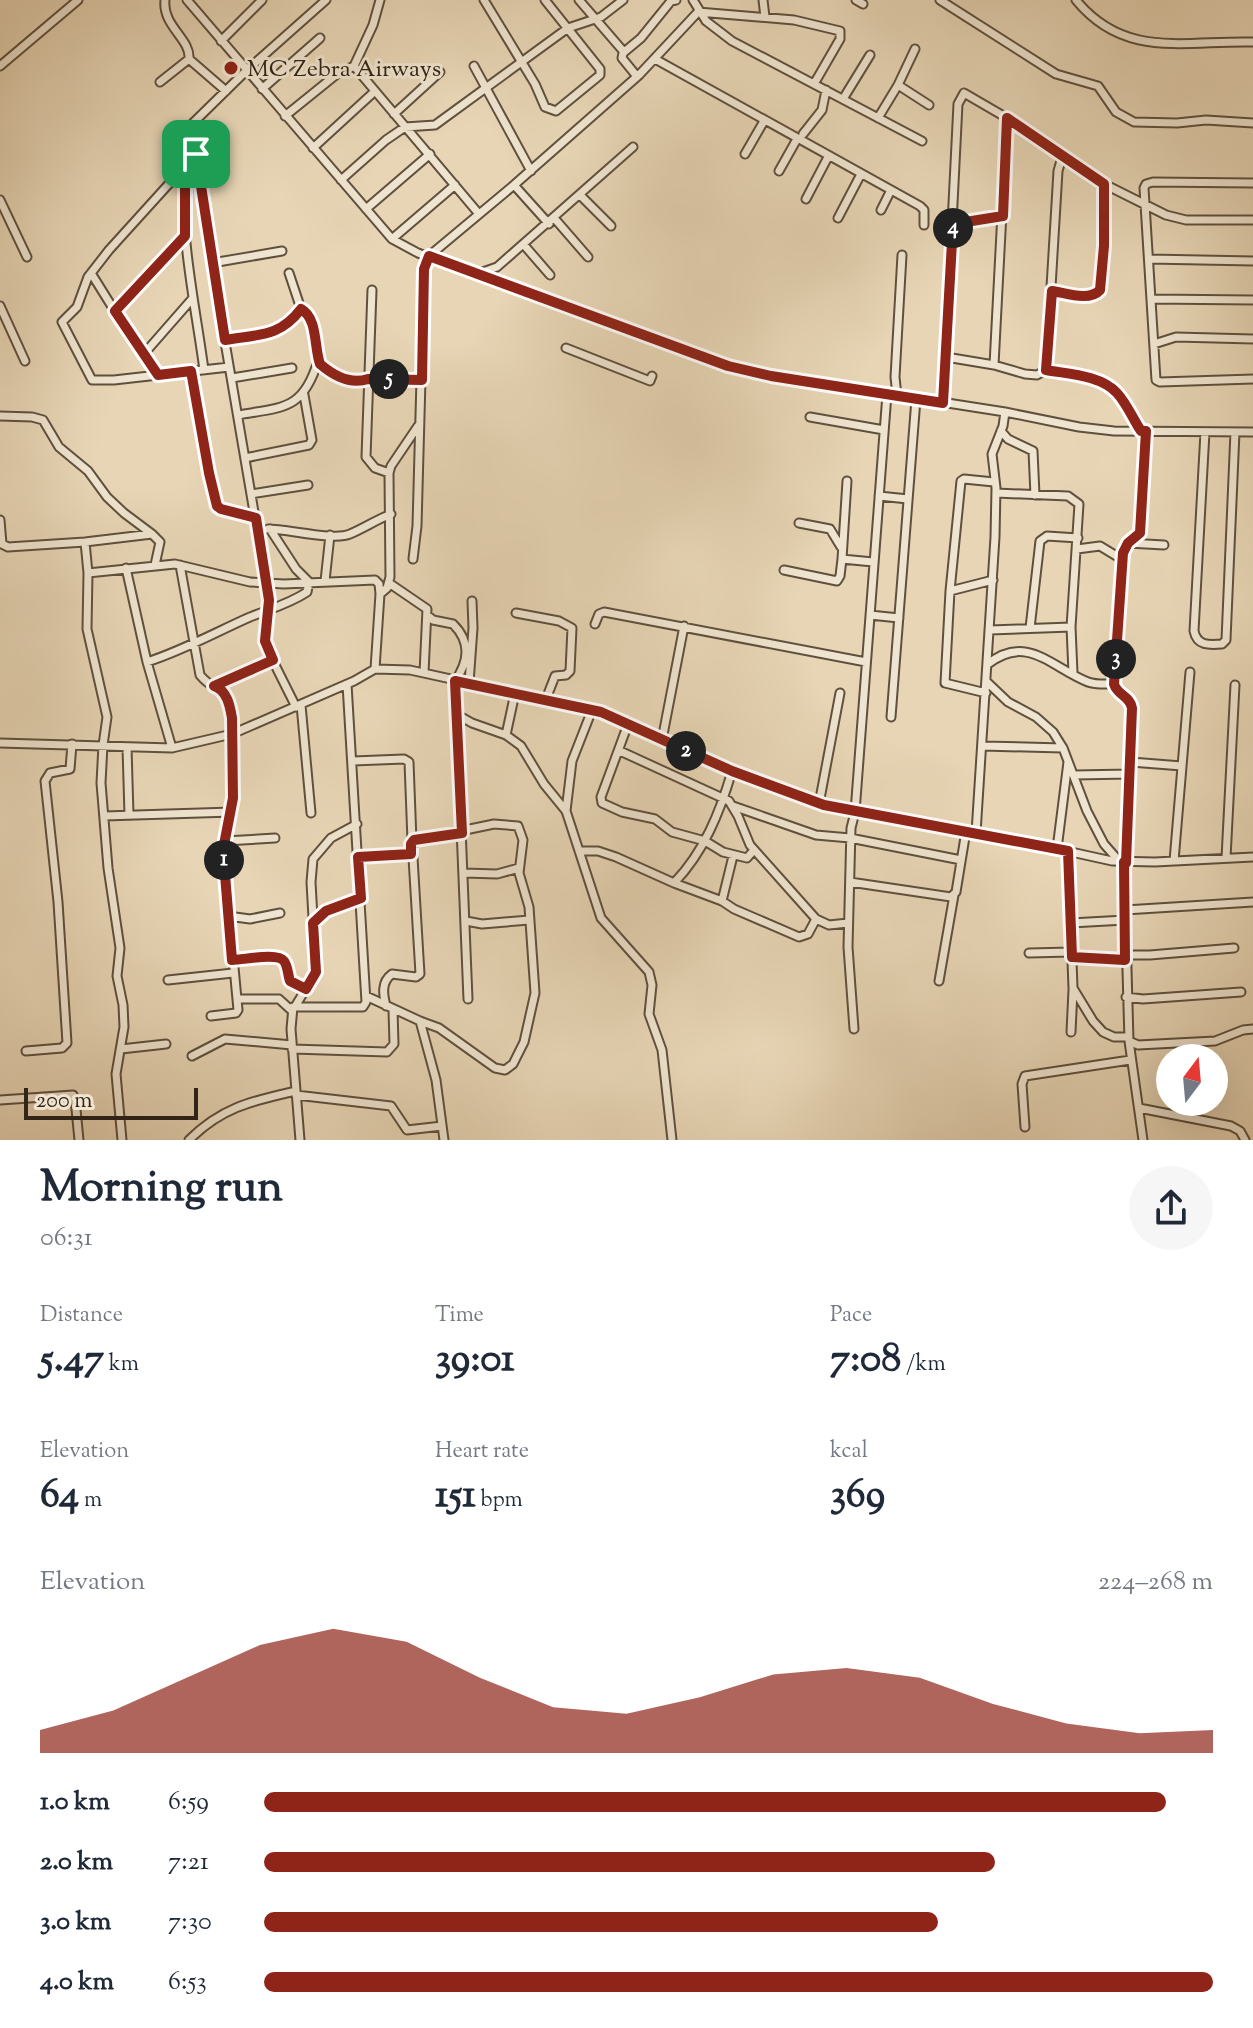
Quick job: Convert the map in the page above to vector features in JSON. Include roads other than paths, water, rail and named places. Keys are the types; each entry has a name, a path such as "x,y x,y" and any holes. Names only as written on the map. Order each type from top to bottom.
{"street":[{"path":"0,66 78,0"},
{"path":"165,0 169,23 188,49 189,59 226,91"},
{"path":"187,0 400,245 728,366 771,376 1005,412 1079,427 1253,432"},
{"path":"221,41 262,0"},
{"path":"311,813 299,706 273,660 265,636 270,611 266,582 190,128 246,71 326,0"},
{"path":"285,116 337,74 354,66 373,25 380,0"},
{"path":"484,0 522,61 545,107 556,111 600,75 600,69 545,0"},
{"path":"341,180 405,127 435,125 568,28 596,19 623,0"},
{"path":"639,75 622,58 624,52 641,38 672,0"},
{"path":"693,0 698,12 716,31 732,41 922,141"},
{"path":"763,0 765,17"},
{"path":"940,0 1056,74 1098,86 1124,119 1143,123 1206,120 1253,123"},
{"path":"1076,0 1091,17 1134,41 1152,44 1253,42"},
{"path":"583,1 624,52"},
{"path":"698,12 794,20 840,31 840,39 814,84"},
{"path":"413,559 417,526 424,269 429,256 639,75 698,12"},
{"path":"262,89 320,38"},
{"path":"878,118 915,49"},
{"path":"843,99 870,55"},
{"path":"160,82 189,59"},
{"path":"655,59 764,121 800,136 828,157 924,210 924,225"},
{"path":"354,66 479,214"},
{"path":"474,66 531,171"},
{"path":"394,114 440,72"},
{"path":"898,85 929,105"},
{"path":"779,171 800,136 822,110 826,90"},
{"path":"313,148 374,92"},
{"path":"943,403 960,97 964,93 1007,118 1104,184 1144,205 1178,219 1253,220"},
{"path":"994,365 1007,118"},
{"path":"745,154 764,121"},
{"path":"475,274 497,267 552,222 633,147"},
{"path":"196,154 91,273 77,307 62,322 88,375 95,381 229,367"},
{"path":"366,209 430,154"},
{"path":"806,199 828,157"},
{"path":"1046,370 1058,171 1062,157"},
{"path":"185,166 185,236 204,370"},
{"path":"838,218 861,174"},
{"path":"1253,183 1148,183 1144,188 1156,380 1253,379"},
{"path":"1052,291 1089,297 1099,292 1104,246 1104,184"},
{"path":"392,239 455,185"},
{"path":"514,185 588,257"},
{"path":"881,210 891,190"},
{"path":"581,196 611,226"},
{"path":"0,200 27,257"},
{"path":"953,224 1003,216"},
{"path":"115,311 185,236"},
{"path":"524,245 550,275"},
{"path":"212,263 282,251"},
{"path":"897,396 895,377 902,255"},
{"path":"1149,259 1253,261"},
{"path":"91,273 158,375"},
{"path":"238,415 282,406 304,395 310,386 318,361 318,344 309,315 301,309 289,273"},
{"path":"372,290 366,457 375,468 389,473"},
{"path":"143,355 192,299"},
{"path":"1151,299 1253,300"},
{"path":"0,306 4,325 25,361"},
{"path":"225,340 277,331 290,323 301,309"},
{"path":"1154,344 1176,337 1253,339"},
{"path":"566,348 650,381 652,376"},
{"path":"946,357 1025,374 1037,375 1046,370 1083,377 1111,387 1143,431 1140,530 1128,543 1123,560 1114,684 1116,691 1131,703 1131,762 1123,862 1126,997 1130,1060 1143,1140"},
{"path":"318,361 344,379 361,382 368,379 422,380"},
{"path":"232,378 292,368"},
{"path":"191,371 217,506 256,518"},
{"path":"854,1029 849,985 850,838 855,812 887,394"},
{"path":"245,458 309,445 312,440 304,395"},
{"path":"891,717 916,399"},
{"path":"976,833 993,580 996,493 992,454 1005,412"},
{"path":"0,416 43,420 59,447 88,471 107,497 124,513 160,542 155,565"},
{"path":"810,417 884,430"},
{"path":"380,594 389,583 389,473 419,424"},
{"path":"1001,431 1008,439 1033,451 1035,495"},
{"path":"1205,432 1194,631 1200,643 1210,645 1222,644 1226,640 1235,432"},
{"path":"784,570 837,581 842,559 847,481"},
{"path":"986,693 945,683 961,481 994,482"},
{"path":"251,494 308,485"},
{"path":"996,493 1068,496 1076,500 1080,507 1071,627 1073,673"},
{"path":"879,496 908,499"},
{"path":"257,529 350,534 391,514"},
{"path":"0,520 3,546 85,542 152,534"},
{"path":"799,523 830,529 842,549"},
{"path":"270,529 296,569 309,582"},
{"path":"325,581 330,535"},
{"path":"1030,628 1040,541 1047,536 1078,538"},
{"path":"85,542 87,629 107,717 101,783 108,868 120,948 117,976 124,1015 116,1074 122,1140"},
{"path":"1128,543 1164,545"},
{"path":"1077,549 1100,546 1123,560"},
{"path":"842,559 873,562"},
{"path":"88,573 180,565 243,581 375,580 379,584 380,594 375,669"},
{"path":"180,565 200,675 208,684 223,690 230,705 232,734 232,812 225,841 236,1013 211,1016"},
{"path":"126,568 147,662 172,748"},
{"path":"950,591 993,580"},
{"path":"147,662 270,611 307,592 309,582"},
{"path":"389,583 424,605 427,615 424,673"},
{"path":"469,683 472,601"},
{"path":"595,624 599,614 604,612 866,662"},
{"path":"516,613 559,621 572,628 570,671 566,675 555,676 546,699"},
{"path":"427,615 433,620 453,624 465,640 466,660 455,681 468,999"},
{"path":"870,615 899,618"},
{"path":"662,740 684,626"},
{"path":"990,630 1071,627"},
{"path":"988,664 1000,654 1018,652 1038,655 1091,683 1114,684"},
{"path":"214,686 273,660"},
{"path":"0,743 172,748 232,734 375,669 424,673 592,710 732,771 819,804 855,812 1123,862 1253,857"},
{"path":"1174,861 1190,672"},
{"path":"987,682 1008,702 1047,725 1063,748 1104,844 1123,862"},
{"path":"237,999 275,998 294,1008 363,1007 366,996 347,684"},
{"path":"1226,858 1235,685"},
{"path":"506,735 515,693"},
{"path":"819,804 840,693"},
{"path":"566,811 572,761 592,710"},
{"path":"456,714 506,735 521,746 544,784 566,811 601,918 643,963 651,978 649,1014 662,1050 672,1140"},
{"path":"628,724 601,797 602,803 622,812 655,819 672,832 705,841 733,856 747,858 754,850"},
{"path":"26,1051 62,1048 67,1043 58,902 45,781 50,773 70,769 72,744"},
{"path":"983,746 1063,748"},
{"path":"127,747 129,815"},
{"path":"620,751 724,798 733,806 816,835 850,838 961,860"},
{"path":"192,1056 225,1039 292,1047 391,1051 395,1039 383,989 392,974 416,977 420,974 411,854 409,762 404,759 353,761"},
{"path":"1057,849 1068,760"},
{"path":"1131,762 1182,766"},
{"path":"674,883 700,852 724,798 732,771"},
{"path":"1074,775 1130,774"},
{"path":"733,806 754,850 816,919 829,925 848,923"},
{"path":"104,816 232,812"},
{"path":"300,1140 292,1047 294,1008 316,972 313,859 331,838 357,824"},
{"path":"366,996 439,1028 500,1070 510,1068 524,1042 535,993 527,896 519,868 523,840 518,826 494,824 412,841"},
{"path":"939,981 966,831"},
{"path":"225,841 275,838"},
{"path":"579,851 607,853 799,937 808,934 816,919"},
{"path":"1068,851 1073,988 1071,1032"},
{"path":"358,857 411,854"},
{"path":"722,901 733,856"},
{"path":"464,873 497,874 519,868"},
{"path":"850,882 947,898 954,895"},
{"path":"313,923 326,911 361,898"},
{"path":"1125,910 1253,902"},
{"path":"228,916 250,919 280,913"},
{"path":"466,921 482,924 529,920"},
{"path":"1071,923 1125,920"},
{"path":"1029,953 1125,958 1234,948"},
{"path":"232,960 281,959 286,964 290,981 306,989"},
{"path":"168,980 233,973"},
{"path":"1073,988 1103,1032 1138,1045 1215,1041 1253,1029"},
{"path":"1126,997 1143,999 1241,992"},
{"path":"420,1021 436,1080 444,1140"},
{"path":"121,1049 166,1044"},
{"path":"1025,1127 1022,1084 1025,1076 1130,1060"},
{"path":"189,1140 208,1122 231,1108 245,1102 296,1093 391,1106 407,1130 442,1126"},
{"path":"0,1100 73,1095 79,1140"},
{"path":"1139,1108 1231,1126 1240,1131 1245,1140"}],"place":[{"name":"MC Zebra Airways","path":"231,68"}]}
